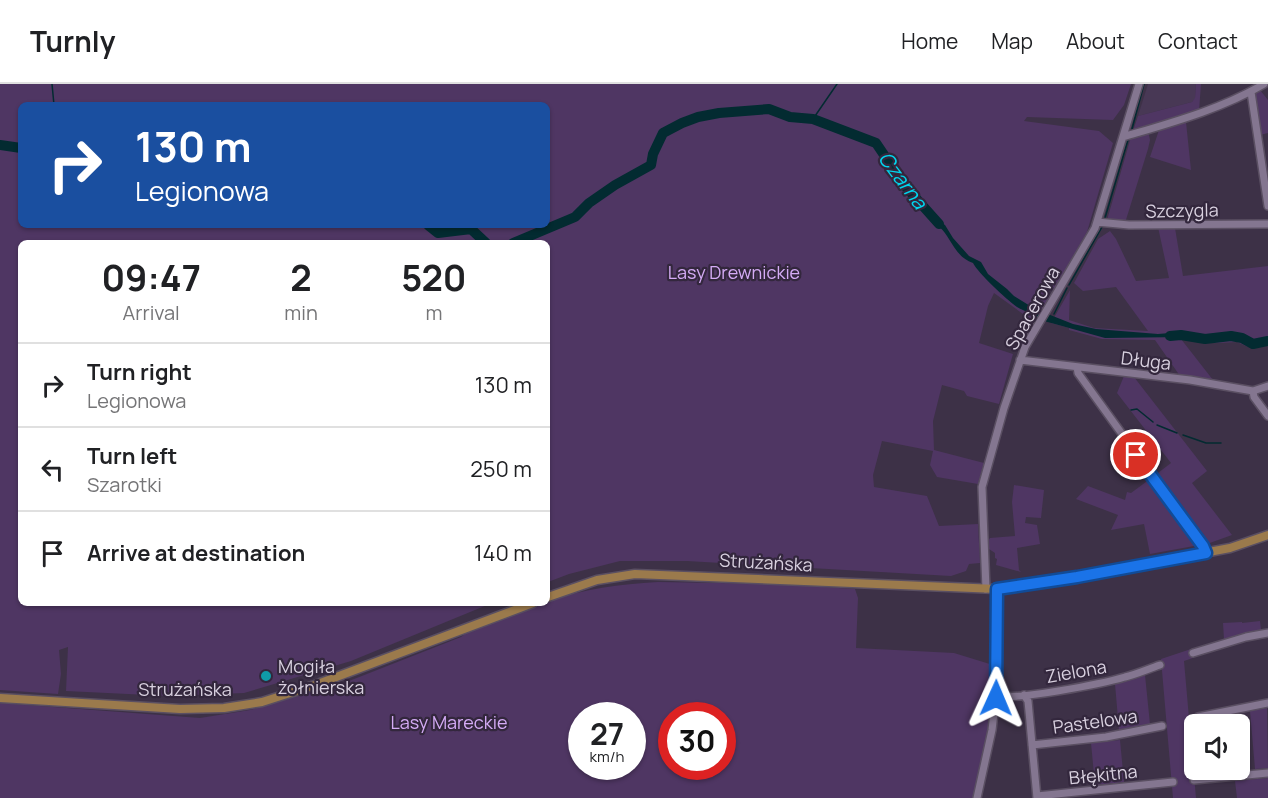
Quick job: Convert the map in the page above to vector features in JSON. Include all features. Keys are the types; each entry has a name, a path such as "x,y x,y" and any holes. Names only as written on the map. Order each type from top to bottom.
{"main road":[{"name":"Strużańska","path":"550,596 597,580 635,574 997,589 1066,579 1206,553 1241,545 1268,535"},
{"name":"Strużańska","path":"0,698 180,709 250,705 284,697 525,606"}],"street":[{"name":"Spacerowa","path":"986,589 982,487 998,427 1020,360 1097,222 1139,84"},
{"path":"1123,137 1251,92 1264,84"},
{"path":"1251,92 1268,206"},
{"name":"Szczygla","path":"1097,222 1129,225 1268,224"},
{"name":"Długa","path":"1020,360 1190,380 1253,391 1268,386"},
{"path":"1077,367 1077,372 1206,553"},
{"path":"1253,391 1254,397 1268,417"},
{"path":"977,798 992,730 996,695 997,589"},
{"path":"1193,653 1246,637 1268,633"},
{"name":"Zielona","path":"996,695 1001,697 1024,695 1124,678 1160,665"},
{"path":"1024,695 1028,701 1037,797"},
{"path":"1213,714 1268,703"},
{"name":"Pastelowa","path":"1032,745 1106,737 1162,726"},
{"path":"1250,775 1268,773"},
{"name":"Błękitna","path":"1037,797 1173,782"}],"shaded area":[{"path":"1148,84 1196,84 1195,99 1192,102 1138,116"},
{"path":"932,212 969,256 981,262 988,274 1014,296 1035,309 1073,324 1096,329 1158,334 1182,332 1184,337 1105,338 1037,319 1012,303 986,279 973,263 961,255 928,214"}],"green space":[{"name":"Lasy Drewnickie","path":"0,84 1131,84 1124,105 1113,120 1027,117 1024,121 1099,131 1113,143 1087,232 1054,290 1048,289 1050,298 1044,310 1041,310 1037,319 1030,319 994,293 988,306 979,343 1013,354 999,404 967,396 964,391 942,385 933,421 934,450 984,463 978,484 937,477 930,465 933,451 882,441 873,475 874,487 927,496 939,526 978,524 980,563 969,564 966,571 951,576 687,561 620,561 550,581 550,240 18,240 18,606 485,606 351,661 244,693 169,696 66,691 68,647 59,650 61,674 58,694 0,690"},
{"path":"1196,84 1201,84 1199,111 1133,131 1138,116 1192,102 1195,98"},
{"path":"1260,90 1268,100 1268,133 1260,135 1254,94"},
{"path":"1186,122 1191,170 1150,157 1160,127 1171,127"},
{"path":"1148,131 1150,140 1148,149 1125,223 1107,220 1131,137"},
{"path":"1158,227 1175,228 1183,276 1268,266 1268,345 1248,347 1237,342 1218,343 1181,339 1213,380 1180,376 1155,340 1102,339 1051,323 1070,290 1069,320 1094,328 1148,331 1116,287 1083,291 1074,283 1098,239 1110,231 1136,281 1169,278"},
{"path":"1124,376 1134,377 1207,471 1192,483 1232,535 1207,544 1154,476 1171,463 1117,393"},
{"path":"1150,479 1196,541 1194,546 1150,554 1144,524 1111,530 1118,515 1076,499 1088,486 1125,500 1127,492 1131,493"},
{"path":"1014,485 1044,490 1041,518 1026,517 1025,523 1037,525 1040,544 1017,548 1021,572 996,565 995,553 989,549 988,541 990,538 1015,536 1012,502"},
{"name":"Lasy Mareckie","path":"658,582 774,584 855,589 858,598 856,648 954,653 993,665 991,717 975,798 0,798 0,703 200,718 250,710 344,683 461,637 478,624 538,606 550,606 550,600 589,590"},
{"path":"1260,621 1261,630 1224,639 1223,623"},
{"path":"1191,649 1193,658 1184,661 1189,714 1184,714 1184,780 1194,780 1196,798 1173,798 1161,659"},
{"path":"1145,675 1150,724 1119,730 1115,684"},
{"path":"1267,708 1268,768 1255,769 1250,711"},
{"path":"1120,740 1124,782 1095,785 1091,743"},
{"path":"1268,778 1268,798 1237,798 1235,781"}],"waterway":[{"path":"52,84 54,102"},
{"path":"813,119 837,84"},
{"path":"1132,129 1144,84"},
{"name":"Czarna","path":"550,227 575,217 589,203 615,185 651,165 653,154 663,133 698,117 769,109 790,117 813,119 876,143 905,186 939,224"},
{"path":"1105,218 1128,140"},
{"name":"Czarna","path":"0,145 18,148"},
{"path":"1069,285 1102,227"},
{"name":"Czarna","path":"432,228 438,233 471,229 483,240"},
{"name":"Czarna","path":"520,240 549,228"},
{"path":"1054,314 1067,288"},
{"name":"Czarna","path":"1170,336 1181,335 1205,339 1231,336 1242,338 1253,344 1268,341"},
{"path":"1131,410 1137,409 1153,422"},
{"path":"1157,425 1177,433"},
{"path":"1183,435 1206,443 1221,443"}],"place":[{"name":"Mogiła żołnierska","path":"266,676"}],"route":[{"path":"996,698 997,589 1206,553 1136,455"}]}
